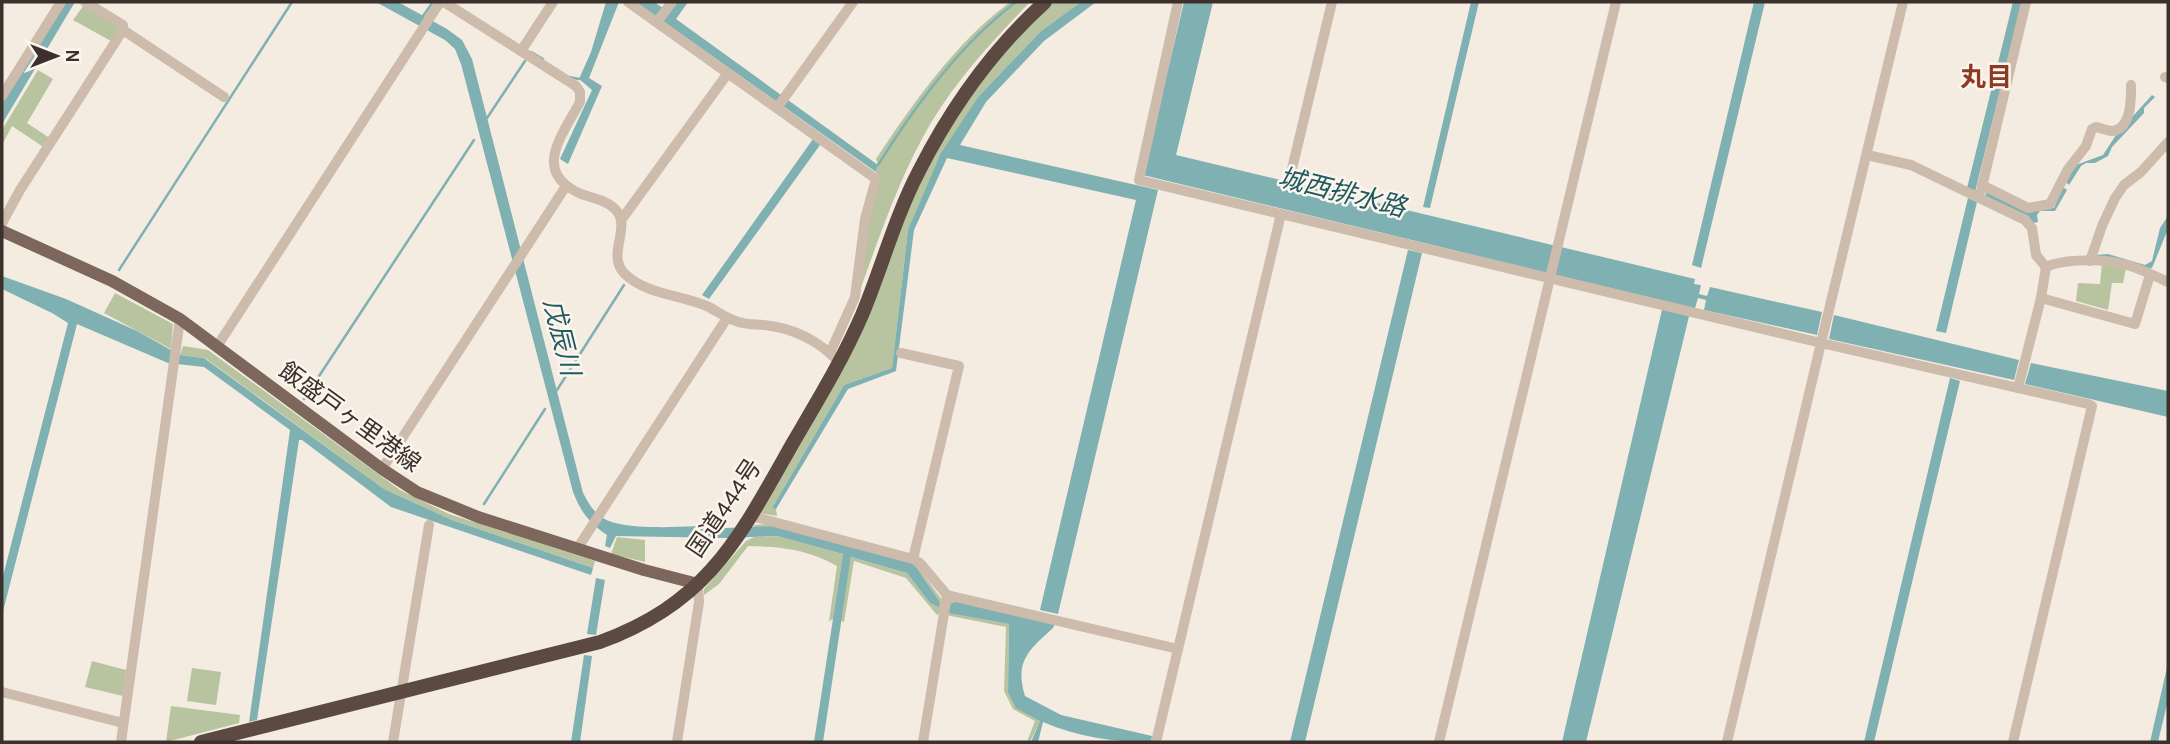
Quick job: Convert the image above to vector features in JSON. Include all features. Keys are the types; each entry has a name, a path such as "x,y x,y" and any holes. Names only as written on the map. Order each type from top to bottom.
{"highway":[{"name":"国道444号","path":"201,742 613,637 651,619 698,584 730,549 751,516 872,289 901,209 948,117 990,58 1045,2"}],"main road":[{"name":"飯盛戸ヶ里港線","path":"2,231 112,281 180,319 417,492 577,549 698,584"}],"street":[{"path":"2,96 61,2"},
{"path":"2,223 20,190 123,30 123,25 85,2"},
{"path":"218,345 442,2 576,86 580,92 580,102 553,155 553,169 566,186 607,203 617,210 622,219"},
{"path":"521,51 553,2"},
{"path":"628,2 876,178 865,219 855,297 835,357 805,335 766,325 742,323 707,306 635,281 623,273 617,262 622,219 728,73"},
{"path":"777,108 853,2"},
{"path":"1178,2 1139,180 1550,276 1693,314 2088,404 2092,411 2014,742"},
{"path":"1291,173 1332,2"},
{"path":"1439,742 1616,2"},
{"path":"1727,742 1903,2"},
{"path":"1980,198 2026,2"},
{"path":"657,22 670,4"},
{"path":"123,30 224,97"},
{"path":"1982,185 2028,208 2050,204 2068,169 2086,146 2092,129 2096,127 2112,131 2119,128 2127,117 2131,104 2131,85"},
{"path":"2090,261 2115,198 2168,142"},
{"path":"1867,155 1911,165 2025,220 2032,228 2036,255 2046,267"},
{"path":"382,469 566,186"},
{"path":"1156,742 1281,214"},
{"path":"2046,267 2054,263 2090,261 2128,265 2168,282"},
{"path":"2018,388 2046,267"},
{"path":"2040,298 2135,324 2150,275"},
{"path":"577,549 727,317"},
{"path":"121,742 180,319"},
{"path":"901,353 959,366 913,559"},
{"path":"751,516 913,559 920,563 947,595 1178,649"},
{"path":"393,742 429,526"},
{"path":"677,742 699,602 698,584"},
{"path":"923,742 947,595"},
{"path":"2,692 123,723"}],"green space":[{"path":"1010,2 1030,2 978,59 932,121 900,184 859,293 868,223 880,179 876,172 876,159 953,55"},
{"path":"1054,2 1081,2 1041,31 979,96 908,230 892,368 844,385 772,508 776,509 777,516 759,513 937,149 997,60"},
{"path":"84,5 120,28 111,41 73,20"},
{"path":"38,70 53,79 27,123 51,139 45,148 12,126 2,145 2,130"},
{"path":"2102,263 2126,268 2123,283 2112,283 2108,310 2076,301 2078,283 2100,284"},
{"path":"115,293 173,324 171,349 104,313"},
{"path":"183,346 208,350 400,490 449,514 595,561 593,568 452,520 384,489 205,358 180,355"},
{"path":"779,524 915,563 942,600 940,613 937,615 906,578 854,561 844,622 841,621 851,557 907,573 930,603 939,606 940,602 914,564 753,528 754,525"},
{"path":"777,536 843,554 833,619 829,621 837,566 794,550 748,546 719,584 704,595 704,589 746,541 754,537"},
{"path":"617,537 645,540 645,562 611,554"},
{"path":"949,598 1056,622 949,613 1009,624 1008,692 1040,721 1030,742 1027,742 1035,721 1013,709 1004,691 1006,627 946,615"},
{"path":"92,661 126,670 123,696 85,687"},
{"path":"192,668 221,672 216,705 187,701"},
{"path":"171,706 240,715 239,723 166,742"}],"water":[{"path":"64,2 75,2 2,124 2,103"},
{"path":"376,2 398,2 447,29 462,40 472,59 583,493 596,513 613,522 642,527 780,526 914,564 940,602 939,607 930,603 907,573 851,557 823,742 814,742 843,554 777,536 616,536 610,548 605,546 607,535 586,516 573,492 455,49 445,40"},
{"path":"606,2 619,2 589,78 602,86 568,164 560,159 592,90 579,79 591,52"},
{"path":"636,2 654,2 669,12 676,2 688,2 676,19 878,165 876,172"},
{"path":"1081,2 1096,2 1044,41 986,102 960,145 1158,190 1058,614 1040,610 1136,200 947,158 914,230 896,371 848,389 776,509 772,508 844,385 892,368 908,230 941,153 979,96 1041,31"},
{"path":"1184,2 1213,2 1176,155 1695,279 1694,284 1701,285 1699,294 1707,296 1710,287 1822,312 1817,335 1704,310 1706,300 1698,298 1695,308 1691,308 1586,742 1562,742 1664,301 1143,175"},
{"path":"1471,2 1479,2 1430,208 1423,207"},
{"path":"1754,2 1765,2 1701,268 1692,265"},
{"path":"2013,2 2022,2 1975,192 1967,188"},
{"path":"2152,95 2155,97 2144,108 2144,113 2112,147 2108,156 2081,166 2069,185 2066,182 2076,165 2103,155 2116,135"},
{"path":"813,139 820,145 709,299 702,295"},
{"path":"2063,187 2067,190 2055,211 2040,211 2037,215 2038,222 2033,223 2028,216 1985,196 1987,192 2039,207 2054,208"},
{"path":"1968,198 1977,202 1946,333 1936,331"},
{"path":"2168,216 2168,229 2152,268 2095,258 2095,255 2108,254 2145,265 2152,261 2160,228"},
{"path":"1408,250 1422,253 1305,742 1290,742"},
{"path":"2,276 66,299 137,331 180,355 204,358 384,489 452,520 593,568 591,575 391,507 299,440 257,720 249,722 290,430 204,367 168,363 77,324 2,615 2,580 68,323 2,289"},
{"path":"1834,315 2019,360 2014,380 1829,339"},
{"path":"2031,363 2168,391 2168,417 2025,384"},
{"path":"1950,378 1960,381 1874,742 1864,742"},
{"path":"596,578 605,580 596,635 587,634"},
{"path":"956,602 1055,624 1026,657 1022,674 1025,696 1061,715 1152,736 1151,742 1096,738 1043,722 1038,742 1031,742 1040,721 1016,708 1008,692 1009,624 948,613 950,604"},
{"path":"584,655 592,656 580,742 571,742"},
{"path":"2168,663 2168,700 2158,742 2150,742"}],"waterway":[{"path":"119,270 292,2"},
{"path":"423,16 433,2"},
{"path":"878,165 907,121 957,56 1016,2"},
{"path":"531,52 543,59"},
{"path":"487,118 525,61"},
{"path":"569,77 579,79"},
{"path":"304,399 474,140"},
{"name":"戊辰川","path":"557,390 624,285"},
{"path":"484,504 545,409"}],"district":[{"name":"丸目","path":"1986,77"}],"water label":[{"name":"城西排水路","path":"1342,192"}]}
